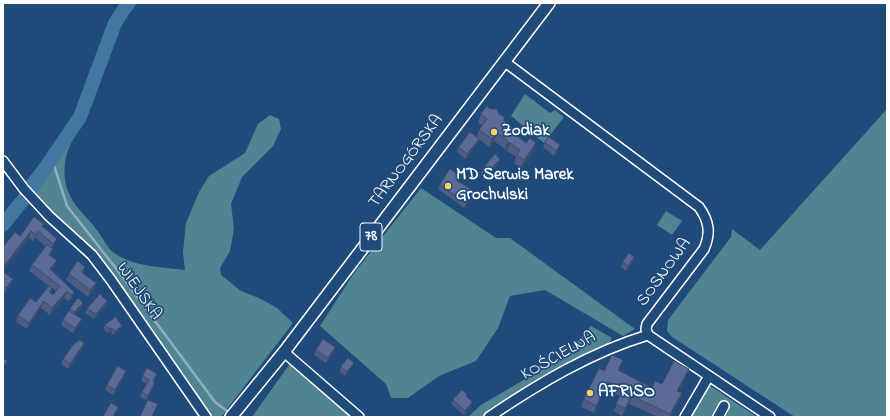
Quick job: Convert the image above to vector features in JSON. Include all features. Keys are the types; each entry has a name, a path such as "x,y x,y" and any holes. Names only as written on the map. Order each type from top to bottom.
{"main road":[{"name":"TARNOGÓRSKA","path":"234,414 284,352 549,3"}],"street":[{"name":"SOSNOWA","path":"505,62 692,202 706,217 708,239 704,249 647,324 646,329 648,335 770,417"},
{"name":"WIEJSKA","path":"3,162 27,193 49,216 92,255 112,280 206,417"},
{"name":"KOŚCIELNA","path":"489,417 532,390 606,349 648,335"},
{"path":"284,352 359,417"},
{"path":"685,417 709,376"},
{"path":"718,417 724,406"}],"green space":[{"path":"122,3 135,3 119,27 97,80 81,127 70,144 64,173 68,192 73,201 114,253 122,258 139,264 185,270 183,253 186,223 199,192 209,176 245,153 258,124 270,115 279,119 281,129 273,146 242,177 231,204 234,229 230,251 220,268 221,275 241,291 259,298 277,308 293,323 221,417 212,417 99,256 68,228 25,183 72,122 108,26"},
{"path":"525,94 550,113 555,110 564,117 544,143 511,116"},
{"path":"887,109 887,417 795,417 672,337 667,331 668,320 731,237 732,229 760,250"},
{"path":"421,188 496,238 510,238 635,329 623,336 545,290 510,296 498,328 476,361 439,376 408,398 391,398 386,384 320,326 354,273"},
{"path":"666,211 682,221 672,235 657,225"},
{"path":"591,326 612,338 606,349 489,417 468,417 481,405 566,355"},
{"path":"291,362 354,417 252,417"},
{"path":"709,385 757,417 690,416"}],"building":[{"path":"487,106 490,109 497,109 498,113 505,118 503,120 512,127 518,128 516,135 526,143 530,138 536,143 524,160 517,155 520,150 510,143 507,143 507,140 497,133 492,139 479,130 487,119 481,114"},
{"path":"470,132 479,139 467,154 459,147"},
{"path":"549,137 560,145 556,151 545,142"},
{"path":"495,154 500,159 487,173 482,170"},
{"path":"450,169 460,176 457,181 474,191 466,203 440,185"},
{"path":"34,217 44,224 42,226 57,239 53,244 38,231 36,235 31,231 3,267 3,247 15,232 20,236"},
{"path":"47,245 53,249 49,255 57,260 50,269 74,292 72,295 67,291 52,308 44,301 29,323 18,315 30,298 36,302 49,286 52,288 49,292 53,295 60,286 32,265"},
{"path":"629,253 634,257 628,266 623,262"},
{"path":"78,261 85,267 81,272 96,283 90,290 69,274"},
{"path":"3,272 13,279 6,288 3,286"},
{"path":"100,294 107,301 96,314 87,309"},
{"path":"78,298 83,303 74,312 70,309"},
{"path":"69,311 82,319 75,328 63,320"},
{"path":"116,317 122,326 115,331 105,325"},
{"path":"323,339 335,347 328,358 316,350"},
{"path":"80,340 84,343 70,364 63,359 73,345"},
{"path":"612,355 623,360 618,370 652,388 655,381 662,384 674,361 689,369 677,391 682,393 670,414 632,396 625,408 616,404 623,389 608,382 596,406 584,399 599,368 604,371"},
{"path":"3,358 7,361 3,368"},
{"path":"348,358 354,363 347,372 341,367"},
{"path":"118,366 126,371 115,390 107,385"},
{"path":"147,368 157,374 148,396 142,392 149,380 143,376"},
{"path":"462,390 467,394 466,396 472,402 465,411 453,400"},
{"path":"148,400 158,404 152,416 155,417 140,417"},
{"path":"111,403 118,407 113,417 103,417"}],"waterway":[{"path":"3,225 27,195 80,117 115,23 129,3"},
{"path":"52,159 67,206 118,271 215,402 231,414"}],"place":[{"name":"Zodiak","path":"494,132"},
{"name":"MD Serwis Marek Grochulski","path":"448,186"},
{"name":"AFRISO","path":"590,393"}]}
